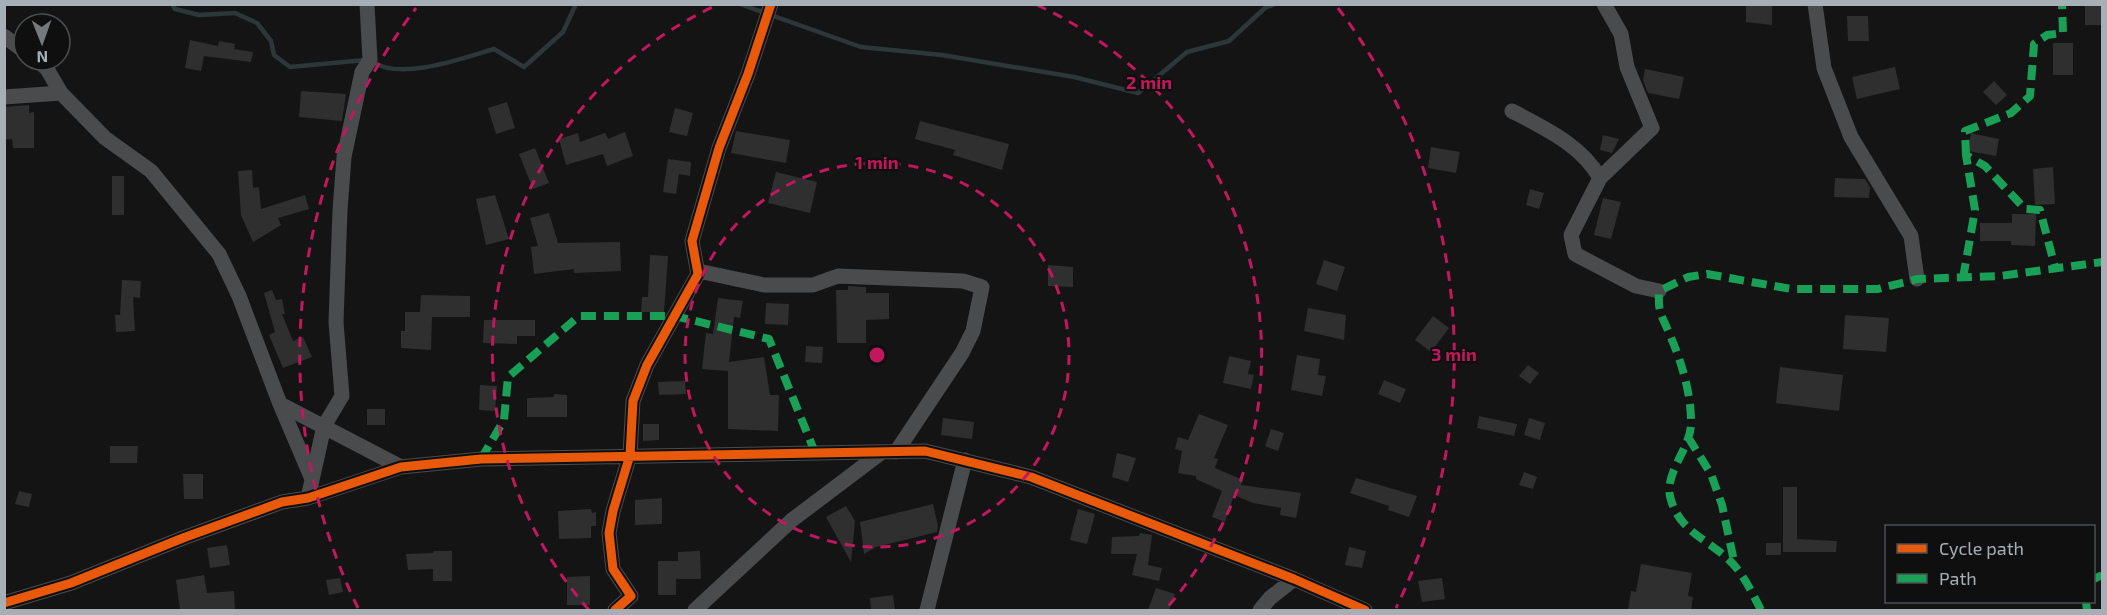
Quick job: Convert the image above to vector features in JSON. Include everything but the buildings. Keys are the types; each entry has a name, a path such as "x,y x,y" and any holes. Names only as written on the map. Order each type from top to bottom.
{"street":[{"path":"308,498 324,426 342,396 336,322 340,210 344,157 362,72 370,60 367,4"},
{"path":"615,610 631,596 613,569 609,533 613,511 630,455 633,400 647,365 698,274 692,241 719,148 748,74 771,4"},
{"path":"1604,4 1621,34 1627,67 1652,128 1600,178 1571,235 1575,254 1636,286 1659,291"},
{"path":"1815,4 1824,68 1851,137 1911,236 1917,279"},
{"path":"49,72 61,93 105,138 151,171 219,254 239,297 312,479"},
{"path":"4,97 61,93"},
{"path":"1512,111 1572,145 1589,159 1600,178"},
{"path":"695,610 792,520 889,452 962,353 974,331 982,287 963,281 838,276 813,285 764,285 703,272 698,274"},
{"path":"280,404 401,467"},
{"path":"4,603 71,583 183,538 282,502 308,498 401,467 481,459 926,451 1031,477 1294,579 1365,610"},
{"path":"927,610 965,460"},
{"path":"1260,610 1270,598 1294,579"}],"waterway":[{"path":"172,4 175,9 199,15 235,13 257,23 271,41 274,55 290,67 365,60"},
{"path":"373,62 385,67 415,69 494,49 524,67 563,32 576,4"},
{"path":"740,4 861,47 942,55 1074,77 1138,93 1187,52 1229,41 1265,8 1275,4"}],"marked path":[{"path":"1966,155 1965,131 2011,113 2030,96 2034,44 2047,35 2063,33 2062,4"},
{"path":"1963,278 1975,210 1966,155 1985,166 2025,209 2040,210 2055,267"},
{"path":"1761,610 1737,569 1689,529 1676,512 1671,500 1670,480 1687,442 1691,411 1681,365 1661,313 1659,291 1688,277 1707,274 1791,289 1878,289 1917,279 2000,276 2102,262"},
{"path":"481,459 504,420 508,377 579,316 675,316 769,339 816,455"},
{"path":"1688,437 1711,474 1722,505 1735,566"},
{"path":"2095,578 2102,575"},
{"path":"2086,603 2087,610"}],"cycle path":[{"path":"615,610 631,596 613,569 609,533 613,511 630,455 633,401 647,365 698,274 692,241 719,148 748,74 771,4"},
{"path":"4,603 71,583 183,538 282,502 308,498 401,467 481,459 925,451 1031,477 1294,579 1365,610"}]}
